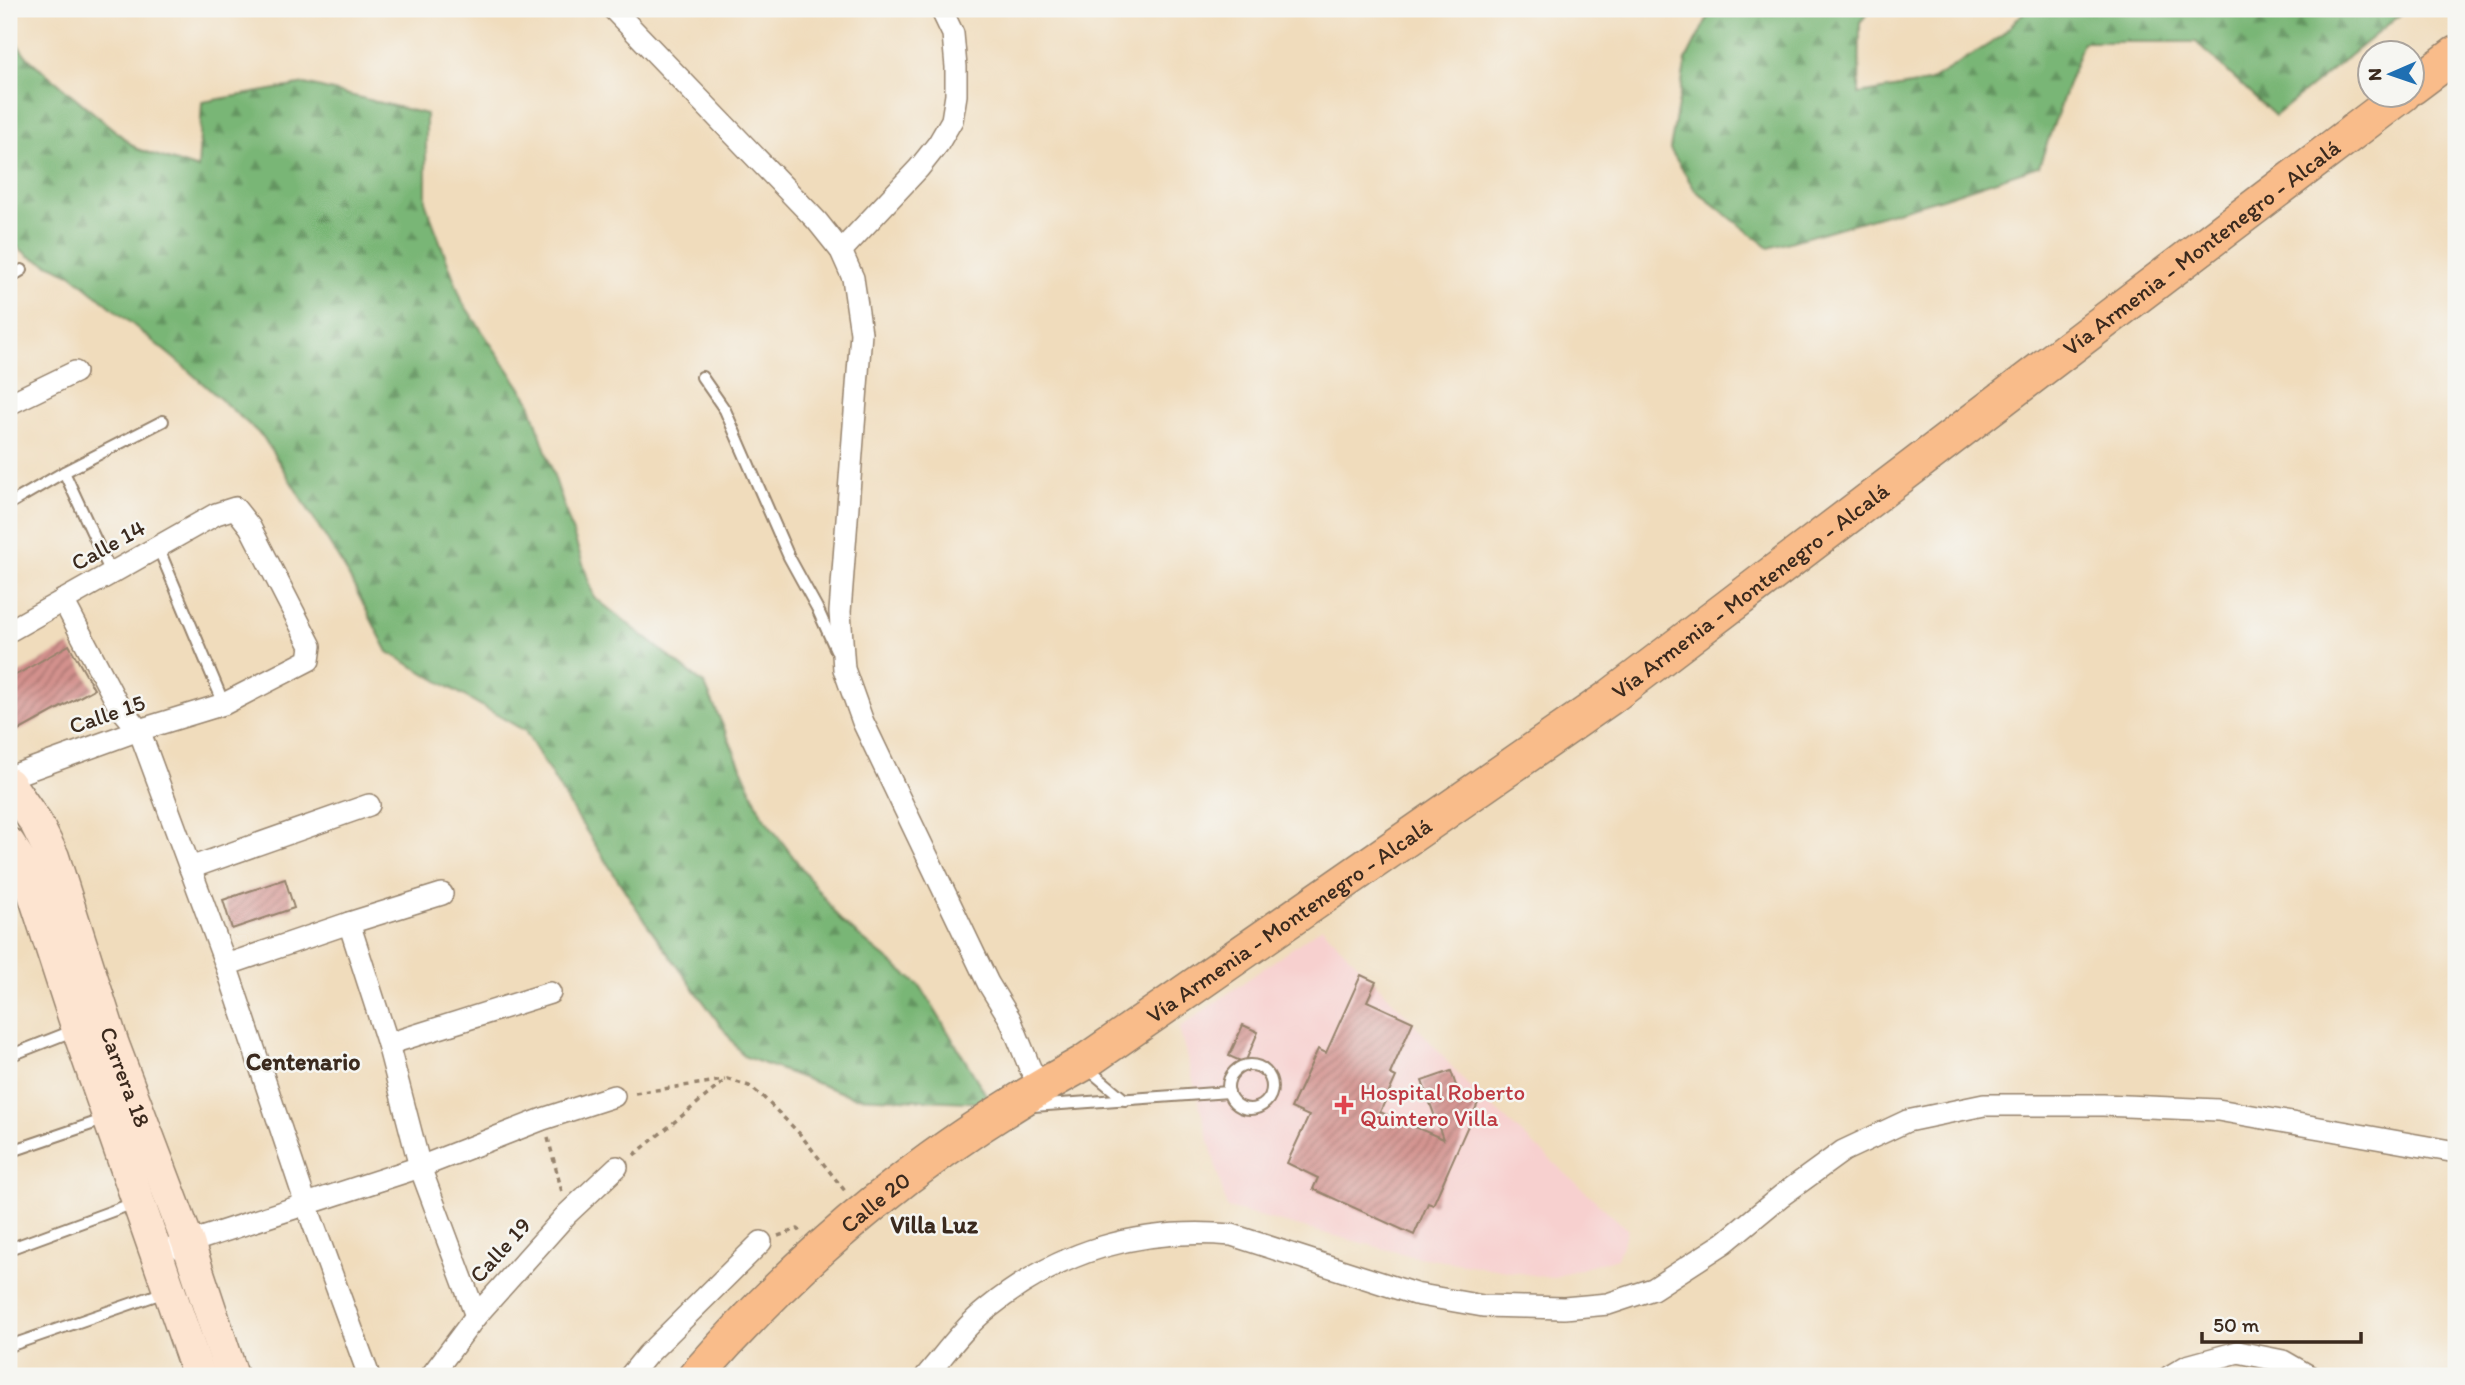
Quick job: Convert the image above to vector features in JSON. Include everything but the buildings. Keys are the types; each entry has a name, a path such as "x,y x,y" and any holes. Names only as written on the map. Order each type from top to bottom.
{"main road":[{"path":"2426,77 2456,54"},
{"name":"Vía Armenia - Montenegro - Alcalá","path":"1082,1064 1609,698 2385,108"},
{"name":"Carrera 18","path":"9,784 36,823 53,858 113,1045 188,1243 232,1376"},
{"name":"Carrera 18","path":"9,844 27,872 108,1118 198,1376"},
{"name":"Calle 20","path":"699,1375 751,1313 810,1255 866,1207 934,1155 1006,1108 1082,1064"}],"street":[{"path":"613,9 817,221 841,251 853,278 861,333 840,612 844,669 863,722 1041,1087"},
{"path":"841,251 939,144 952,120 956,66 953,34 941,9"},
{"path":"9,404 75,372"},
{"name":"Calle 14","path":"9,631 216,514 235,508"},
{"name":"Calle 15","path":"9,778 139,730 224,704 309,660 311,646 250,527 235,508"},
{"path":"63,600 118,705 139,730 226,965 306,1203 369,1376"},
{"path":"190,868 369,805"},
{"path":"226,965 442,894"},
{"path":"349,923 388,1044 420,1167 476,1316"},
{"path":"388,1044 550,993"},
{"path":"156,1253 420,1167 543,1119 614,1096"},
{"path":"926,1376 986,1309 1045,1269 1077,1253 1164,1234 1232,1235 1415,1294 1483,1306 1564,1308 1608,1304 1653,1289 1724,1243 1781,1196 1843,1151 1907,1121 1984,1105 2103,1105 2218,1110 2456,1152"},
{"name":"Calle 19","path":"431,1376 476,1316 567,1214 617,1167"},
{"path":"630,1376 647,1355 761,1241"},
{"path":"2170,1376 2187,1366 2238,1352 2283,1361 2309,1376"}],"lane":[{"path":"9,278 22,270"},
{"path":"702,377 725,410 789,556 817,608 844,669"},
{"path":"9,504 163,421"},
{"path":"64,472 111,573"},
{"path":"158,547 224,704"},
{"path":"9,1056 78,1029"},
{"path":"1082,1064 1125,1100"},
{"path":"1251,1064 1260,1067 1271,1078 1272,1094 1261,1106 1244,1108 1236,1103 1229,1092 1230,1078 1242,1066 1251,1064"},
{"path":"1006,1108 1229,1092"},
{"path":"9,1152 108,1118"},
{"path":"9,1249 138,1202"},
{"path":"9,1346 169,1291"}],"path":[{"path":"617,1167 727,1079"},
{"path":"614,1096 727,1079 749,1086 799,1133 844,1190 866,1207"},
{"path":"543,1119 567,1214"}],"shaded area":[{"name":"Hospital Roberto Quintero Villa","path":"1322,927 1413,1022 1466,1083 1628,1230 1617,1258 1551,1278 1412,1256 1227,1208 1179,1028"}],"green space":[{"path":"1712,9 1872,9 1860,22 1859,94 1928,82 1999,38 2027,9 2407,9 2371,38 2356,38 2356,50 2275,116 2196,42 2083,42 2039,166 1942,198 1769,248 1695,190 1670,149 1686,60"},
{"path":"9,34 29,59 137,149 198,169 202,102 305,84 426,114 426,204 463,303 529,400 594,597 705,685 762,815 842,922 921,987 991,1103 854,1097 743,1056 644,920 525,731 388,652 344,567 263,437 182,365 71,274 29,256 9,240"}],"place":[{"name":"Hospital Roberto Quintero Villa","path":"1344,1105"}],"district":[{"name":"Centenario","path":"303,1061"},
{"name":"Villa Luz","path":"934,1224"}]}
